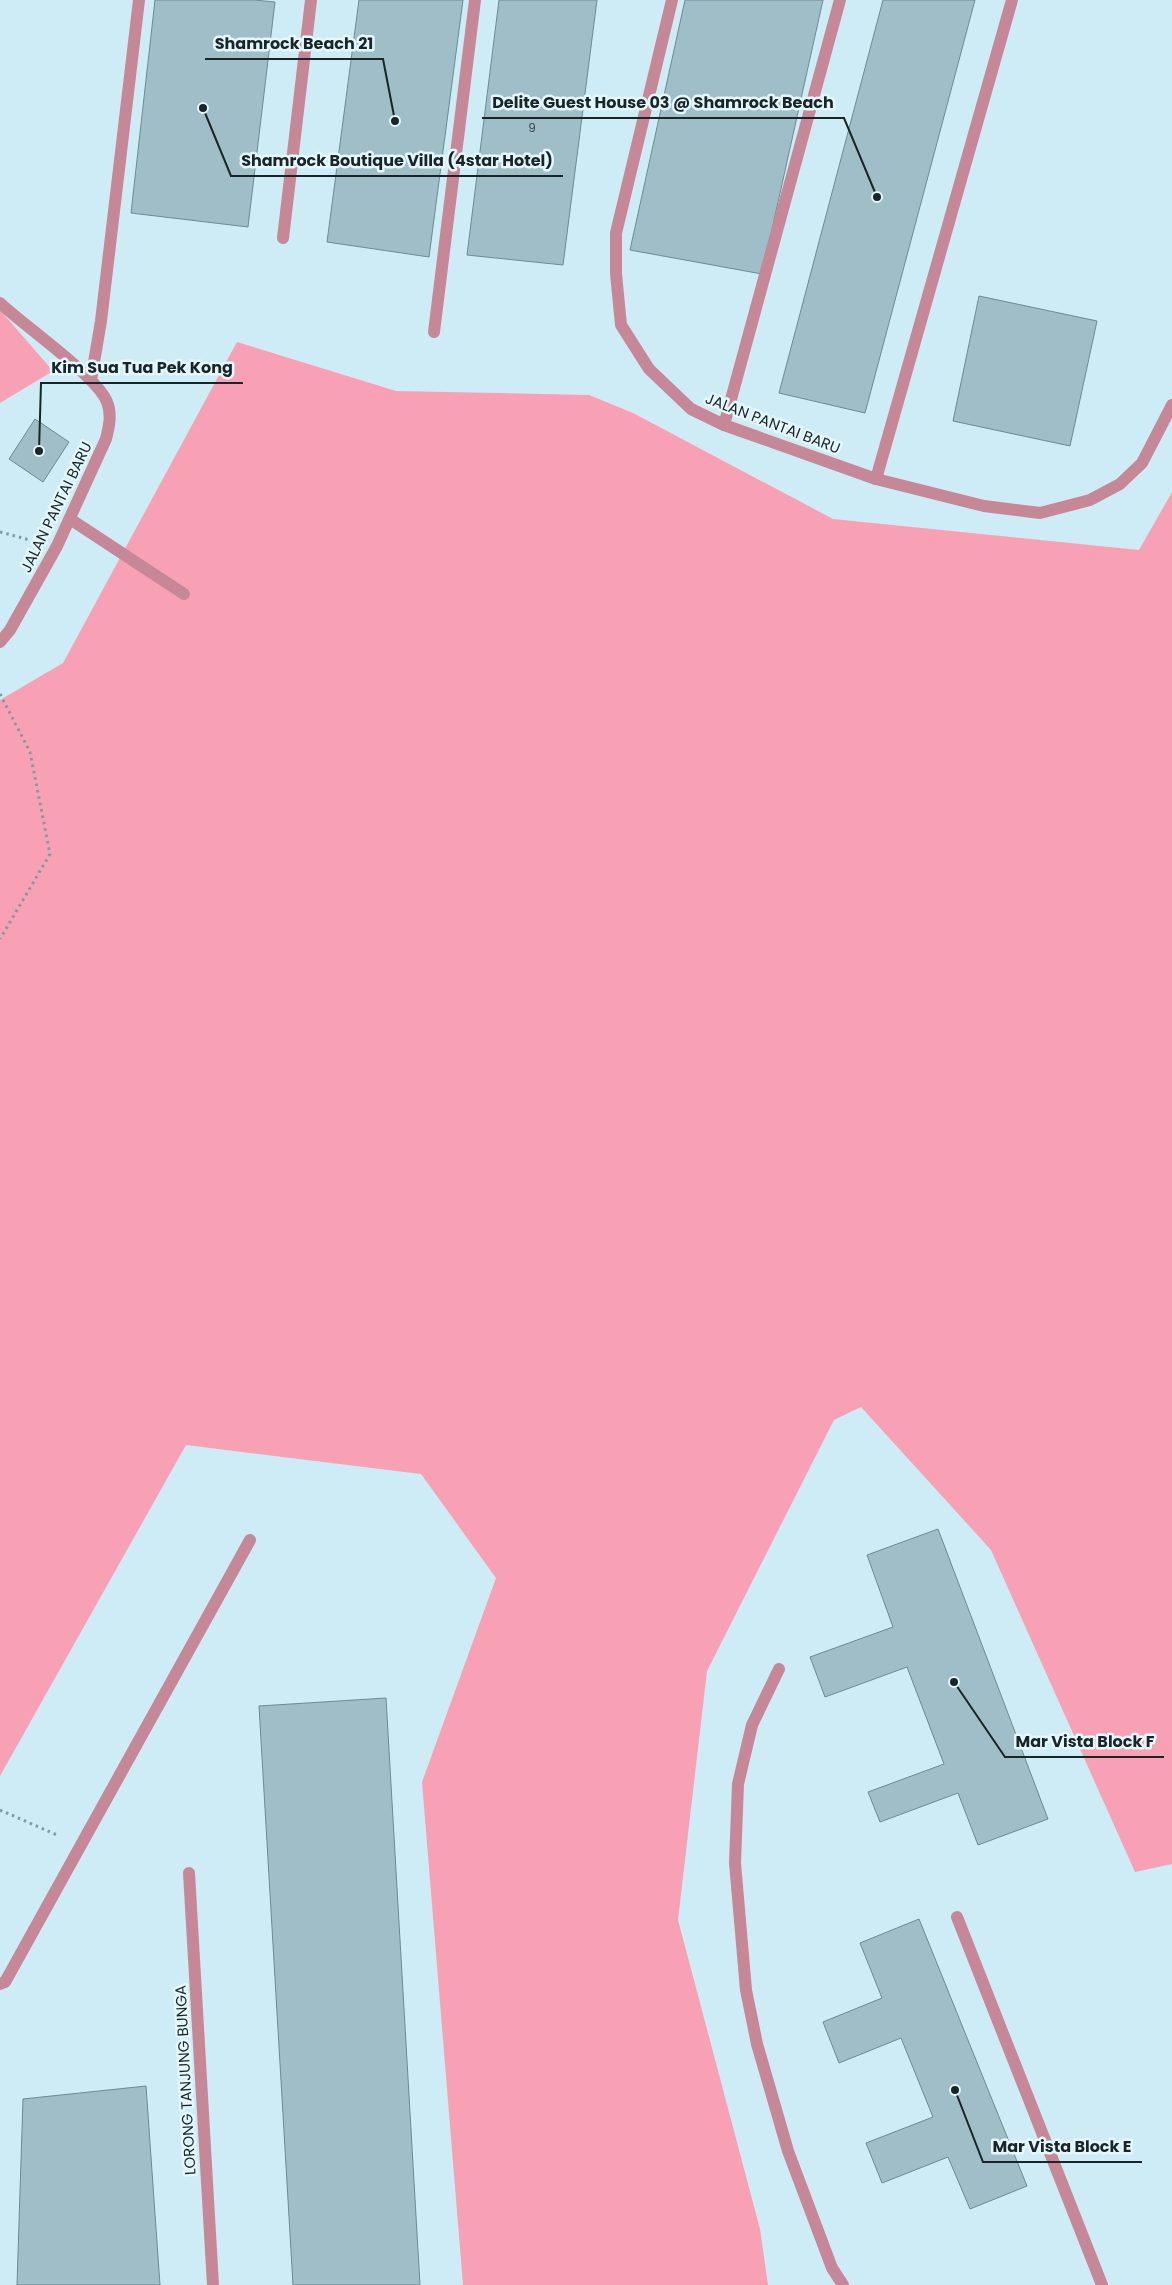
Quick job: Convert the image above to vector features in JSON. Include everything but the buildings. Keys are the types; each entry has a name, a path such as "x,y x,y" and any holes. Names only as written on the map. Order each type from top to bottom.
{"street":[{"path":"91,380 102,311 139,0"},
{"path":"283,238 311,0"},
{"path":"434,332 475,0"},
{"name":"JALAN PANTAI BARU","path":"672,0 616,233 616,274 621,325 649,369 691,409 724,425 876,479 984,506 1040,513 1090,500 1120,484 1142,463 1172,406"},
{"path":"724,425 840,0"},
{"path":"876,479 1012,0"},
{"name":"JALAN PANTAI BARU","path":"0,303 91,380 107,401 110,421 106,439 70,519 10,630 0,642"},
{"path":"70,519 184,594"},
{"path":"0,1984 5,1982 250,1540"},
{"path":"779,1669 752,1725 738,1784 735,1863 746,1990 757,2044 788,2151 832,2268 843,2285"},
{"name":"LORONG TANJUNG BUNGA","path":"189,1873 213,2285"},
{"path":"957,1917 1102,2285"}],"path":[{"path":"0,694 30,752 50,854 0,939"},
{"path":"0,1810 81,1845"}],"shaded area":[{"path":"0,310 53,371 0,403"},
{"path":"237,342 396,391 589,395 633,413 833,519 1139,550 1172,492 1172,1864 1135,1872 991,1550 861,1407 834,1420 707,1671 678,1920 760,2229 768,2285 463,2285 422,1782 496,1578 421,1474 186,1445 0,1776 0,700 63,663"}],"place":[{"name":"Shamrock Boutique Villa (4star Hotel)","path":"203,108"},
{"name":"Shamrock Beach 21","path":"395,121"},
{"name":"Delite Guest House 03 @ Shamrock Beach","path":"877,197"},
{"name":"Kim Sua Tua Pek Kong","path":"39,451"},
{"name":"Mar Vista Block F","path":"954,1682"},
{"name":"Mar Vista Block E","path":"955,2090"}]}
